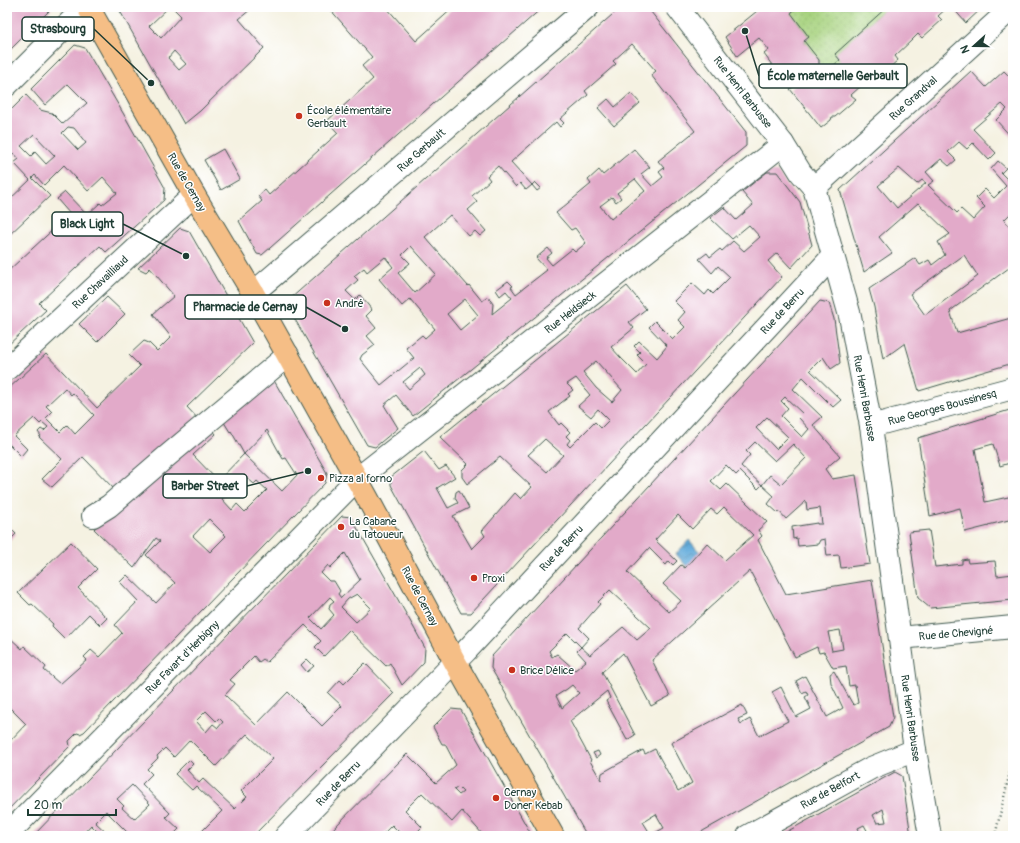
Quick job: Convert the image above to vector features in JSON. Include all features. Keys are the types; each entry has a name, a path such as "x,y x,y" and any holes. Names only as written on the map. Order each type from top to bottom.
{"main road":[{"name":"Rue de Cernay","path":"87,7 194,196 253,293 288,355 357,479 454,662 553,836"}],"street":[{"path":"7,85 87,7"},
{"name":"Rue Gerbault","path":"253,293 588,7"},
{"name":"Rue Henri Barbusse","path":"677,7 783,144 801,173 814,188 850,316 871,426 915,750 930,836"},
{"name":"Rue Grandval","path":"814,188 1013,8"},
{"name":"Rue Heidsieck","path":"357,479 783,144"},
{"name":"Rue Chavailliaud","path":"7,369 194,196"},
{"name":"Rue de Berru","path":"286,836 454,662 833,256"},
{"path":"93,516 110,506 288,355"},
{"name":"Rue Georges Boussinesq","path":"871,426 1013,388"},
{"name":"Rue Favart d'Herbigny","path":"7,835 357,479"},
{"name":"Rue de Chevigné","path":"900,638 1013,627"},
{"name":"Rue de Belfort","path":"748,836 871,768 915,750"}],"path":[{"path":"995,836 1013,759"}],"green space":[{"path":"798,7 887,7 835,54 840,60 825,73 819,66 819,60 804,41 809,37 791,13"}],"water":[{"path":"689,540 710,564 695,576 676,554"}],"building":[{"path":"7,7 53,7 7,53"},
{"path":"120,7 169,7 149,26 161,38 181,16 172,7 255,7 239,19 264,48 200,111 184,124 120,11","holes":["174,51 186,64 179,70 168,58"]},
{"path":"328,7 386,7 416,41 454,7 543,7 262,255 257,254 239,221 262,201 258,196 265,190 269,195 338,133 327,121 373,79 362,66 372,57"},
{"path":"621,7 647,7 746,132 746,146 413,416 396,395 384,405 398,428 375,447 367,445 289,309 290,299","holes":["632,44 656,71 651,75 695,131 658,161 664,168 659,172 663,177 652,186 641,174 650,167 634,149 603,175 599,170 588,180 591,184 556,213 571,230 575,228 586,243 575,252 572,249 552,265 546,258 552,253 548,248 536,258 547,270 516,294 511,287 513,286 508,281 496,290 500,296 506,291 512,298 492,314 493,304 488,297 482,301 425,237 450,215 469,236 475,231 480,236 486,231 468,210 477,202 472,196 490,180 487,176 498,166 516,187 520,183 526,190 532,185 511,162 556,122 560,127 564,123 560,119 588,95 585,91 616,64 613,61","635,179 645,191 611,219 600,206 612,197 616,202 621,198 617,193","411,246 436,274 415,293 398,273 410,263 402,255","385,257 393,267 379,279 402,306 410,299 435,329 425,338 422,335 406,348 414,358 381,385 360,359 362,355 375,345 367,336 376,328 366,316 372,310 360,295 355,300 346,291 358,280 354,276 364,268 367,272","465,299 478,315 460,330 447,314","420,368 425,375 409,389 403,382"]},
{"path":"762,7 798,7 791,13 809,37 804,41 819,60 819,66 825,73 840,60 835,54 887,7 948,7 938,16 942,20 922,38 918,34 895,56 898,60 878,78 874,74 851,95 856,99 835,117 832,117 831,120 821,128 790,89 796,85 785,72 780,76 764,54 769,50 759,38 737,56 725,37"},
{"path":"952,7 983,7 966,23"},
{"path":"75,45 85,48 165,188 164,200 106,252 100,246 76,268 39,303 46,310 7,346 7,270 8,271 70,214 57,199 65,192 87,215 100,203 102,205 117,193 103,177 88,191 64,165 44,185 35,175 32,178 50,196 7,237 7,202 30,180 14,163 19,159 14,153 7,159 7,114 26,95 40,110 52,113 63,124 87,103 68,84 45,105 31,89","holes":["68,127 74,128 86,143 78,150 62,133","34,134 55,156 46,164 35,152 31,156 21,146"]},
{"path":"971,71 986,87 1004,71 1013,80 1013,139 996,120 1007,109 1002,104 973,129 996,153 989,160 973,143 967,149 959,142 948,152 956,160 949,166 941,159 926,172 934,181 928,185 957,213 961,209 973,220 985,207 976,198 985,189 994,198 1006,186 991,169 998,161 1006,168 1001,173 1010,182 1013,178 1013,211 1004,220 1013,230 1013,265 950,311 957,333 1011,318 1013,323 1013,363 919,391 905,343 883,359 874,307 869,289 915,258 920,265 929,260 932,265 945,255 938,242 950,234 918,203 879,237 892,253 864,272 840,190","holes":["899,168 917,184 922,180 926,183 897,208 878,186","964,255 978,276 925,315 910,294"]},
{"path":"631,93 640,103 614,126 598,108 608,99 615,107"},
{"path":"223,149 240,179 221,190 204,160"},
{"path":"767,172 777,172 800,202 812,245 791,268 777,253 768,261 782,277 471,613 461,613 391,485 391,477 424,451 439,470 446,466 455,477 437,488 448,508 458,503 455,498 456,492 459,490 469,508 453,516 472,549 485,536 482,531 515,493 521,499 532,487 500,457 467,484 462,477 462,470 468,464 440,437 627,286 646,309 629,322 634,328 611,347 637,374 646,364 637,355 640,352 634,346 639,341 657,358 667,346 649,327 655,321 673,339 685,327 678,320 685,312 674,301 692,283 705,295 709,290 713,294 730,277 718,266 712,273 699,259 707,253 710,257 720,249 722,251 733,241 744,251 760,237 749,225 732,239 710,218 724,207 736,220 753,205 742,192","holes":["596,361 622,390 612,402 596,388 583,372","576,378 590,395 578,406 591,417 598,409 609,420 601,428 595,422 570,447 567,444 570,440 566,436 570,432 561,423 559,425 549,412 570,396 568,394 573,390 567,384","545,439 563,455 547,472 528,455"]},
{"path":"535,182 541,188 537,191 532,185"},
{"path":"180,228 189,231 253,343 187,407 200,421 116,491 83,457 52,487 42,479 62,459 39,437 41,436 38,432 41,429 44,431 48,427 42,422 40,424 34,418 14,436 27,449 21,456 7,442 7,390 46,354 97,408 140,366 129,355 144,341 149,343 157,351 171,337 153,314 174,296 150,268 146,272 138,268","holes":["65,388 71,395 73,393 94,415 75,434 67,425 60,432 46,418 52,412 46,406"]},
{"path":"107,297 125,314 97,342 79,324"},
{"path":"820,301 829,303 834,319 840,363 831,369 823,357 810,370 841,400 833,407 803,377 793,389 822,417 813,425 840,456 825,469 832,479 856,475 870,564 841,568 839,555 827,556 825,539 820,540 818,544 798,546 797,538 793,539 792,527 817,523 822,524 820,508 807,510 806,501 786,519 779,511 778,513 768,504 774,496 762,485 758,489 740,471 736,475 726,465 711,481 721,490 727,484 767,522 758,530 762,536 758,540 786,594 872,580 893,717 889,727 694,836 587,836 491,668 492,656","holes":["785,397 803,414 799,418 809,429 802,437 781,416 788,408 781,401","767,417 788,437 776,449 756,428","755,442 775,461 793,444 806,458 781,484 770,475 762,485 741,466 750,455 746,451","724,507 753,535 725,560 707,543 685,568 681,565 663,584 681,601 669,612 627,572 649,548 666,565 669,561 673,565 677,561 655,540 678,515 692,529 711,509 717,514","750,571 795,657 817,647 819,653 824,652 833,668 846,666 849,686 855,685 858,703 854,705 852,703 834,671 830,674 831,683 843,708 827,717 805,676 796,681 802,693 806,691 808,695 805,697 811,709 796,717 781,687 772,692 788,721 759,736 750,719 741,724 738,719 747,715 742,705 671,743 692,783 678,791 655,749 645,754 643,750 602,773 601,780 570,721 607,691 610,698 606,701 627,740 635,735 602,672 623,653 651,706 670,696 652,660","610,590 651,628 637,640 623,627 590,655 581,647 589,638 579,628 600,604 598,602","840,630 843,649 832,651 828,632","567,633 581,647 577,651 586,661 575,670 557,654 552,657 549,651","572,685 579,693 562,708 556,696","656,814 664,828 651,835 643,822"]},
{"path":"272,377 327,473 325,483 84,732 80,734 77,733 69,741 70,746 7,811 7,744 26,724 8,706 7,707 7,635 22,649 24,646 46,667 44,670 60,684 87,660 84,657 91,650 99,657 122,633 115,625 138,601 120,582 127,575 156,603 175,583 146,555 160,541 156,538 134,568 94,529 128,497 211,428 216,434 193,455 218,481 244,454 231,431 230,432 222,419","holes":["267,430 283,459 286,458 297,475 282,491 244,454","245,476 254,484 257,481 267,490 245,512 237,504 232,510 222,499","209,519 226,536 210,552 193,536"]},
{"path":"1013,409 1013,462 1000,466 993,444 975,449 985,502 1013,496 1013,519 965,532 960,508 930,516 918,438"},
{"path":"342,516 351,517 425,648 424,662 402,685 390,663 386,666 349,630 324,656 315,647 321,641 305,625 267,662 263,659 259,662 254,656 230,680 235,684 225,695 256,725 288,692 322,726 342,706 328,693 340,680 344,684 365,663 394,693 253,836 197,836 222,811 196,786 192,790 175,774 189,760 193,764 187,770 199,783 203,779 235,809 247,797 241,791 273,759 247,734 216,766 190,740 174,757 165,748 147,769 152,774 142,784 170,813 166,817 179,829 172,836 125,836 128,833 106,811 95,822 110,836 102,836 91,825 81,836 33,836","holes":["345,553 360,580 341,598 338,594 340,591 334,581 329,581 321,573 328,565 330,568","357,594 371,608 356,622 341,607 348,599","330,597 334,601 330,604 329,609 334,615 321,629 310,618","206,711 216,721 219,718 223,722 218,728 213,724 206,732 196,721","132,785 150,804 134,819 122,808 124,806 117,799"]},
{"path":"10,528 16,534 7,543 7,530"},
{"path":"929,530 935,567 962,564 962,560 967,559 968,563 995,561 997,576 1013,574 1013,600 930,608 918,598 909,532"},
{"path":"71,542 97,569 78,588 107,618 100,625 89,614 65,639 52,626 53,624 18,593"},
{"path":"307,659 314,666 307,672 301,665"},
{"path":"451,709 461,710 532,836 484,836 462,811 452,822 422,793 405,810 422,827 417,832 421,836 403,836 392,825 381,836 326,836 407,754 436,783 456,765 445,744 442,744 433,727","holes":["458,787 463,792 459,795 454,790"]},
{"path":"598,751 600,755 596,758 593,753"},
{"path":"895,772 902,776 911,836 870,836 864,825 858,828 860,833 855,836 779,836","holes":["883,809 886,822 877,823 873,815"]}],"place":[{"name":"École maternelle Gerbault","path":"745,31"},
{"name":"Strasbourg","path":"151,83"},
{"name":"École élémentaire Gerbault","path":"299,116"},
{"name":"Black Light","path":"186,256"},
{"name":"André","path":"327,303"},
{"name":"Pharmacie de Cernay","path":"345,329"},
{"name":"Barber Street","path":"308,471"},
{"name":"Pizza al forno","path":"321,478"},
{"name":"La Cabane du Tatoueur","path":"341,527"},
{"name":"Proxi","path":"474,578"},
{"name":"Brice Délice","path":"512,670"},
{"name":"Cernay Doner Kebab","path":"496,798"}]}
